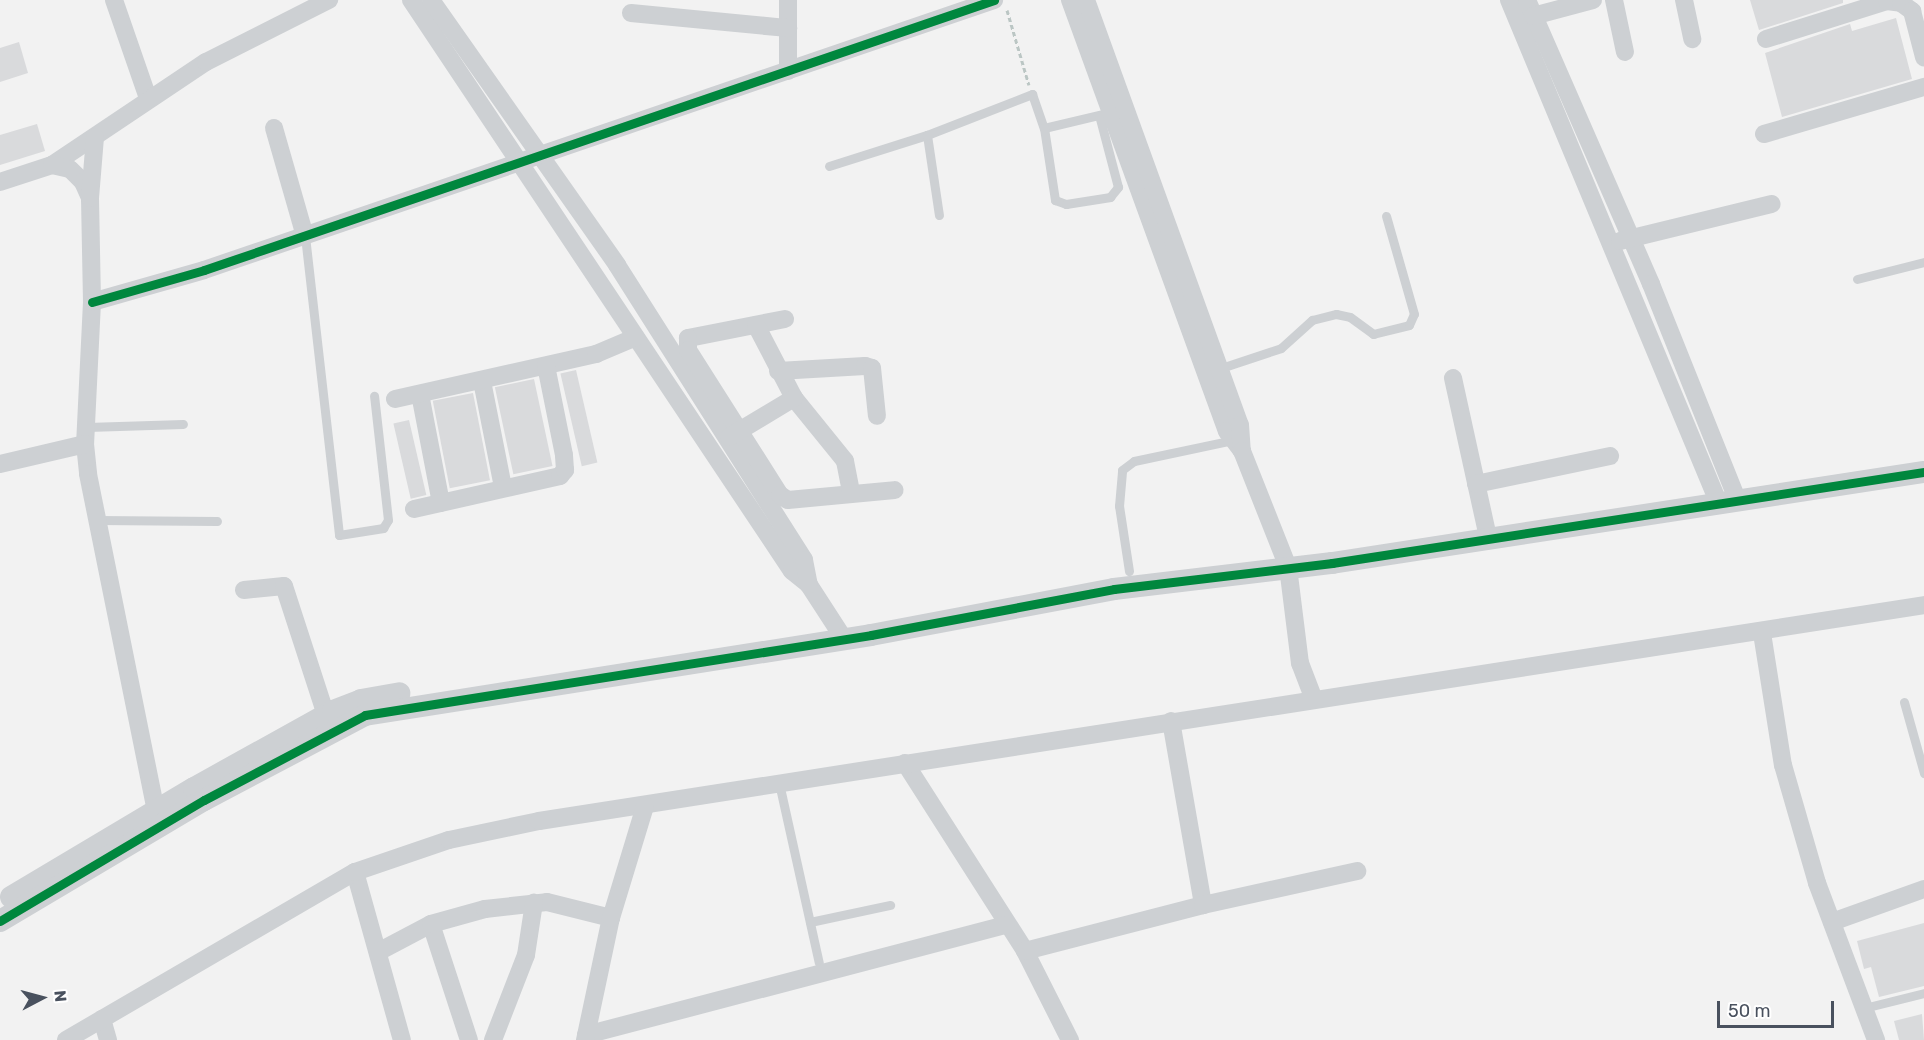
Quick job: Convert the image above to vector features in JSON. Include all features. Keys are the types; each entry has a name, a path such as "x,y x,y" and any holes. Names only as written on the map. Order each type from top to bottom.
{"street":[{"path":"114,0 148,98"},
{"path":"0,182 52,165 148,98 273,25 328,0"},
{"path":"411,0 636,337 726,439 788,500 895,490"},
{"path":"431,0 617,265 726,439"},
{"path":"788,0 788,71"},
{"path":"92,302 305,236 994,0"},
{"path":"1070,0 1105,113 1227,431 1238,445 1285,561 1300,663 1314,699"},
{"path":"1086,0 1240,425 1238,445"},
{"path":"1509,0 1612,243 1726,497"},
{"path":"1593,0 1530,8 1631,238 1726,497"},
{"path":"1614,0 1625,52"},
{"path":"1684,0 1692,39"},
{"path":"1766,39 1887,1 1901,3 1912,11 1924,57"},
{"path":"641,9 788,28"},
{"path":"1764,134 1924,87"},
{"path":"274,128 305,236"},
{"path":"95,137 90,198 92,302 86,436 95,520 156,810"},
{"path":"52,165 70,169 83,182 90,198"},
{"path":"1612,243 1772,204"},
{"path":"786,318 756,326 688,338 687,350 726,439 792,571 809,585 841,634"},
{"path":"756,326 794,398 845,461 850,493"},
{"path":"395,399 596,354 636,337"},
{"path":"414,509 503,487 560,476 565,470 546,366"},
{"path":"778,371 865,366 872,368 878,416"},
{"path":"1453,378 1486,528"},
{"path":"482,381 503,487"},
{"path":"420,394 441,503"},
{"path":"726,439 794,398"},
{"path":"0,464 86,436"},
{"path":"1476,484 1610,456"},
{"path":"0,904 156,810 326,715 361,700 841,634 1129,571 1285,561 1726,497 1924,458"},
{"path":"0,921 204,800 364,715 1486,528 1924,472"},
{"path":"244,590 284,586 326,715"},
{"path":"66,1040 355,872 449,840 538,821 645,806 1314,699 1762,633 1924,605"},
{"path":"1762,633 1783,765 1832,922 1876,1040"},
{"path":"1171,721 1203,905"},
{"path":"905,763 1006,925 1025,951 1070,1040"},
{"path":"645,806 611,918 585,1037 1006,925"},
{"path":"1025,951 1203,905 1357,871"},
{"path":"355,872 402,1040"},
{"path":"1832,922 1924,889"},
{"path":"378,952 431,924 485,909 534,903 611,918"},
{"path":"493,1040 526,954 534,903"},
{"path":"431,924 469,1040"},
{"path":"102,1019 108,1040"}],"lane":[{"path":"829,166 927,135 1032,94 1044,128 1055,200 1066,204 1110,197 1118,187 1105,113 1044,128"},
{"path":"927,135 939,215"},
{"path":"1218,369 1292,343 1312,320 1336,314 1350,318 1373,334 1409,325 1414,314 1386,216"},
{"path":"305,236 339,535 383,528 388,520 374,396"},
{"path":"1857,279 1924,262"},
{"path":"86,436 183,424"},
{"path":"1129,571 1119,506 1122,470 1134,461 1238,445"},
{"path":"95,520 217,521"},
{"path":"1904,702 1924,772"},
{"path":"779,783 819,963"},
{"path":"810,922 890,905"},
{"path":"1864,1008 1924,993"}],"path":[{"path":"1004,0 1032,94"}],"building":[{"path":"1750,0 1843,0 1843,3 1759,30"},
{"path":"1896,18 1912,79 1782,117 1765,53 1850,24 1852,31"},
{"path":"19,42 28,73 0,82 0,48"},
{"path":"37,124 45,151 0,165 0,135"},
{"path":"576,370 597,463 582,466 560,374"},
{"path":"534,379 553,466 513,474 495,387"},
{"path":"473,393 490,480 450,488 433,401"},
{"path":"409,420 426,495 411,499 393,424"},
{"path":"1924,923 1924,986 1879,997 1871,967 1864,969 1857,941"},
{"path":"1922,1014 1924,1040 1899,1040 1894,1021"}],"cycle path":[{"path":"92,302 204,270 994,0"},
{"path":"0,921 204,800 365,715 871,635 1114,589 1332,563 1924,472"}]}
